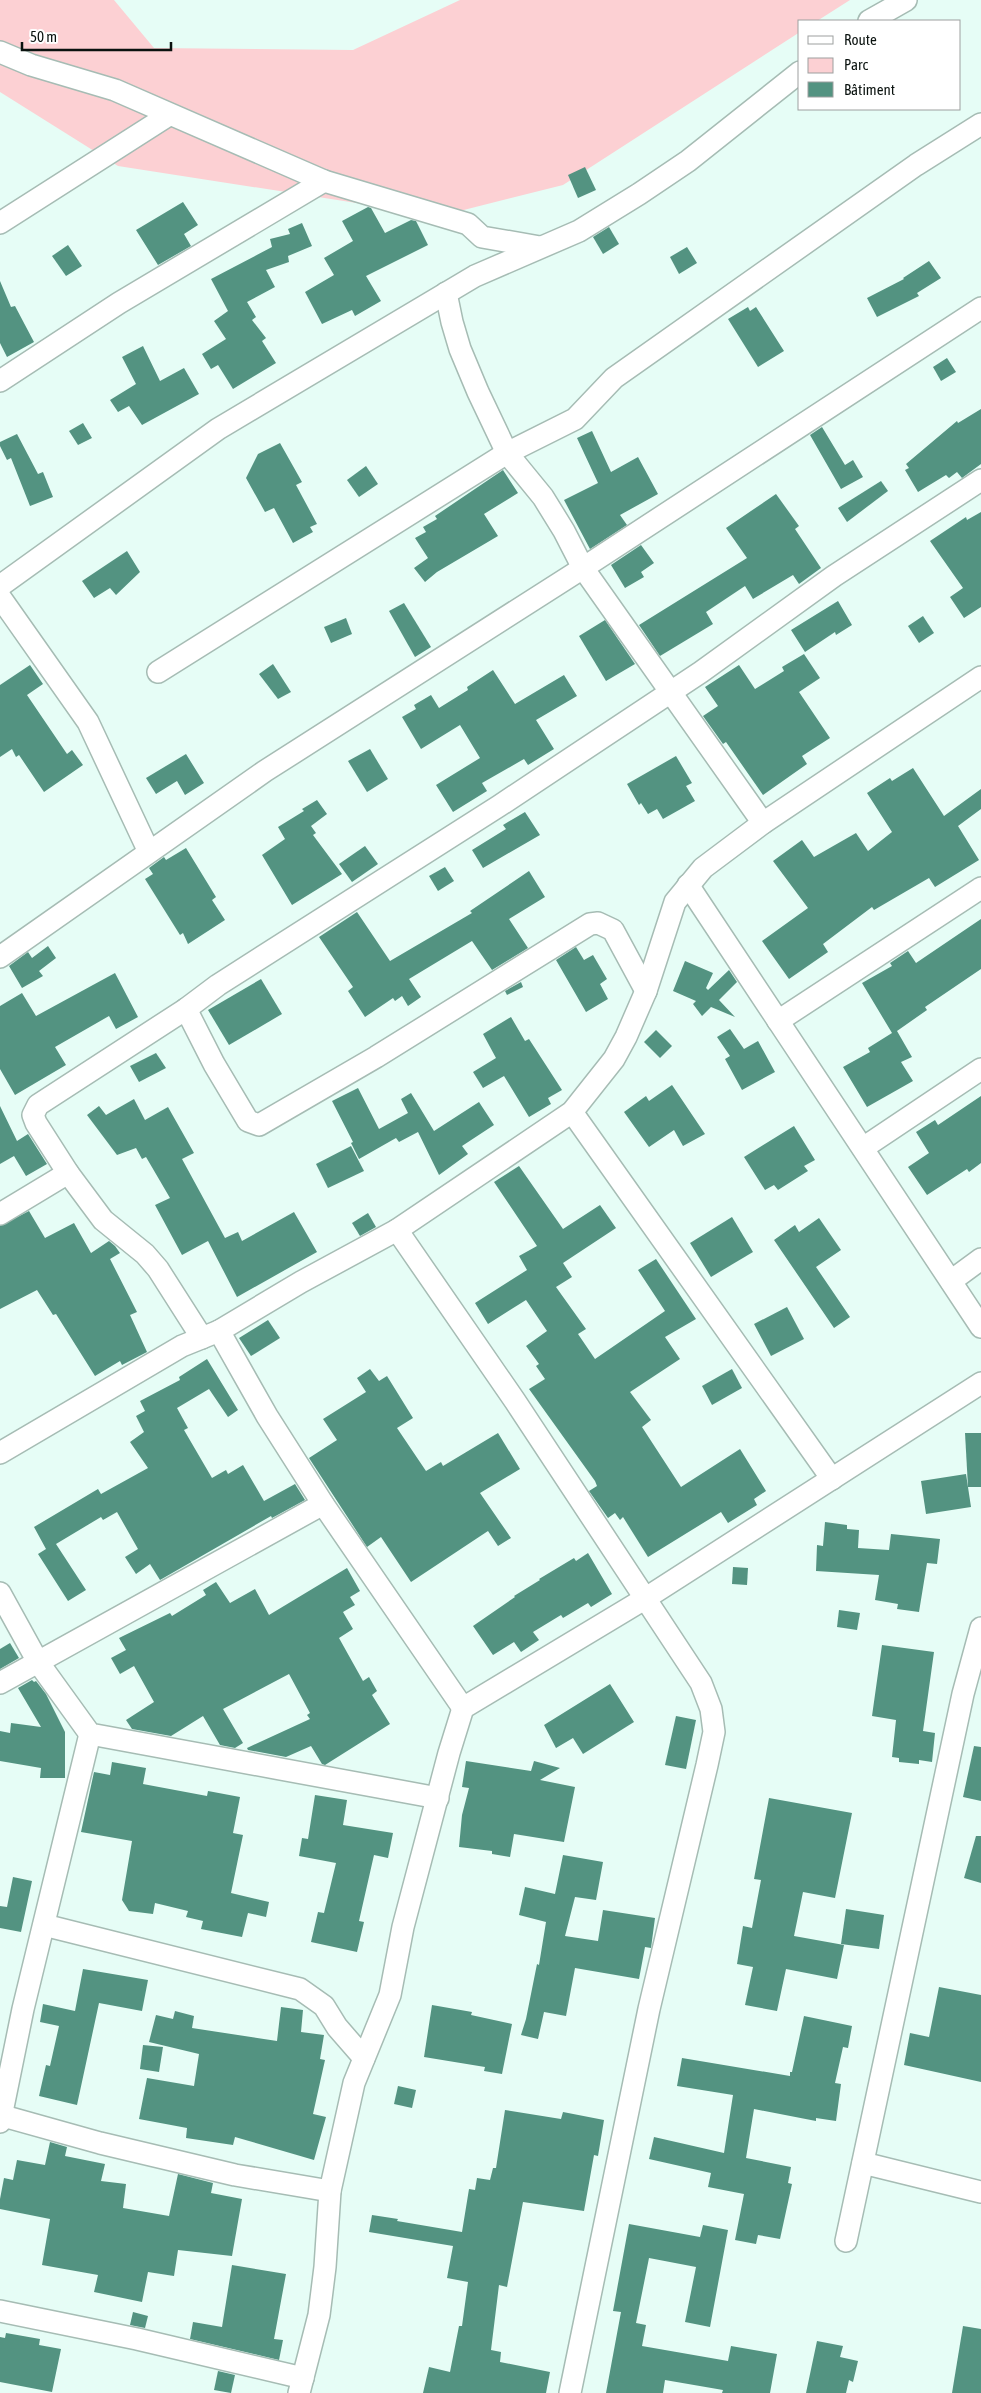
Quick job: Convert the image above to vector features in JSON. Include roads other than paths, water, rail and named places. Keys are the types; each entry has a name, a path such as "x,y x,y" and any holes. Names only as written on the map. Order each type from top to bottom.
{"street":[{"path":"872,20 906,0"},
{"path":"0,52 31,65 116,90 324,182 468,224 482,237 540,247"},
{"path":"0,586 218,429 475,276 578,231 688,161 798,74"},
{"path":"0,223 169,115"},
{"path":"158,672 506,453 575,419 614,378 916,165 981,124"},
{"path":"0,382 119,303 324,182"},
{"path":"475,276 482,237"},
{"path":"446,293 460,349 506,453 543,497 564,531 582,568 763,823"},
{"path":"0,957 265,771 582,568 981,308"},
{"path":"463,1708 323,1504 267,1416 210,1335 145,1254 103,1220 68,1173 36,1123 33,1115 35,1109 186,1009 218,985 671,692 834,576 981,480"},
{"path":"0,597 88,722 149,852"},
{"path":"0,1453 182,1346 210,1335 301,1282 397,1230 572,1112 614,1059 646,991 675,902 703,868 763,823 981,677"},
{"path":"688,885 981,1327"},
{"path":"778,1021 981,888"},
{"path":"186,1009 248,1121 259,1125 376,1056 590,924 598,923 613,930 646,991"},
{"path":"863,1148 981,1069"},
{"path":"572,1112 832,1479"},
{"path":"0,1214 68,1173"},
{"path":"397,1230 520,1409 646,1598 701,1683 711,1709 714,1732 649,2009 570,2393"},
{"path":"951,1281 981,1259"},
{"path":"0,2310 137,2339 301,2386 318,2315 330,2191 354,2083 390,1995 403,1927 455,1730 463,1708 646,1598 981,1383"},
{"path":"0,1683 323,1504"},
{"path":"0,1593 38,1662 90,1734 438,1798"},
{"path":"846,2241 974,1681 981,1628"},
{"path":"90,1734 22,2009 1,2117 235,2176 330,2191"},
{"path":"44,1925 300,1989 324,2006 364,2058"},
{"path":"863,2162 981,2192"}]}
